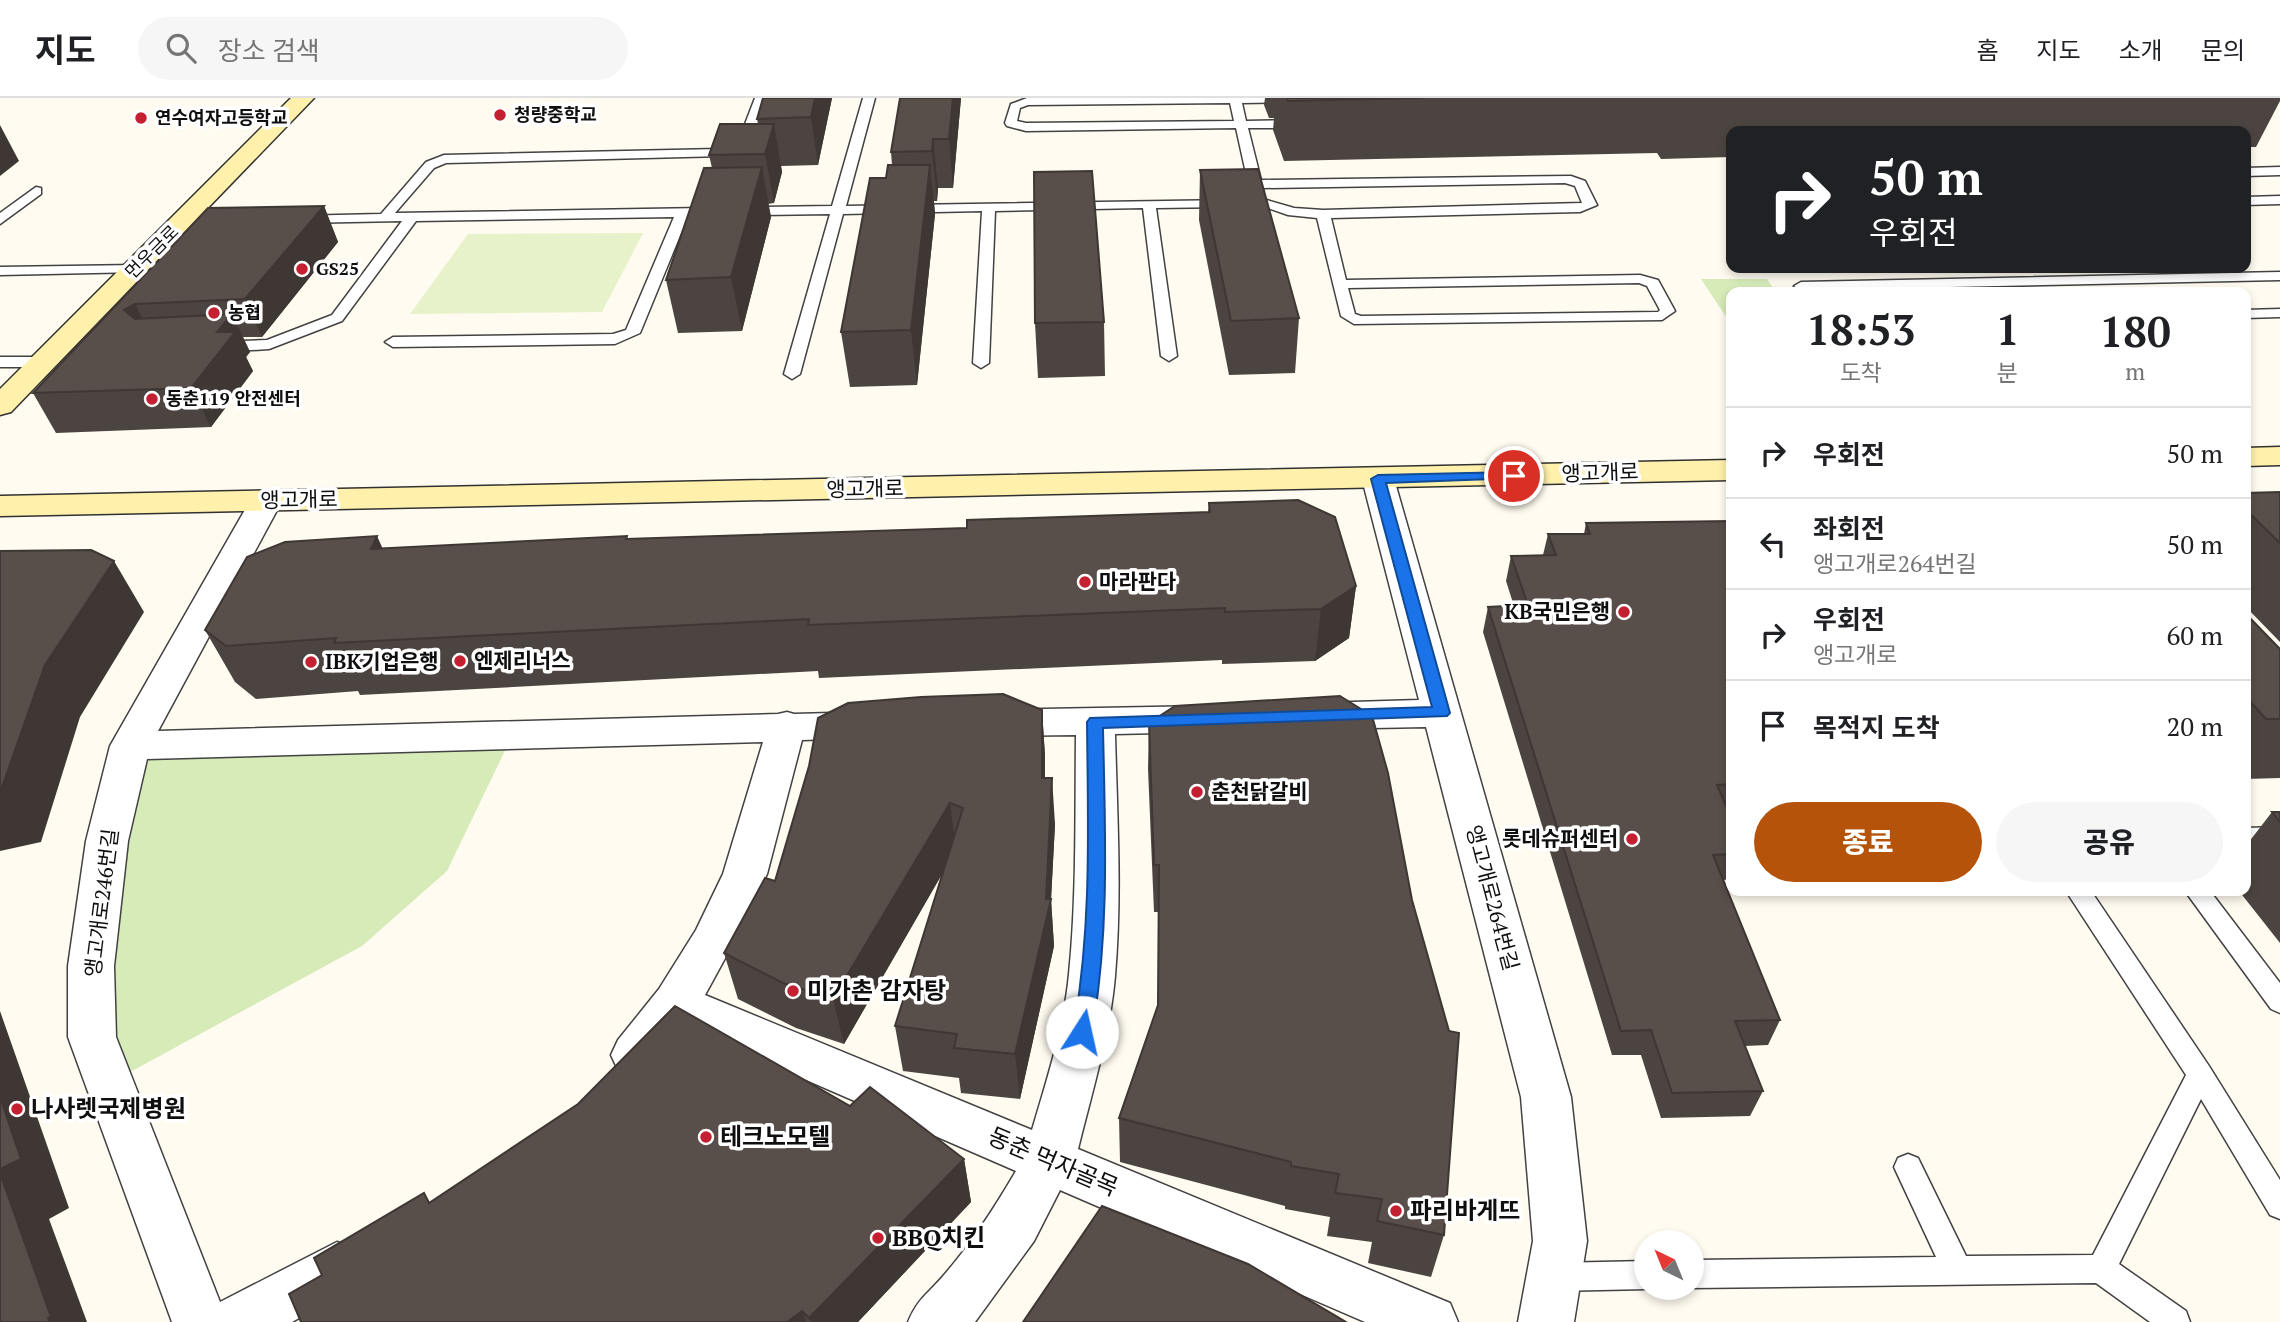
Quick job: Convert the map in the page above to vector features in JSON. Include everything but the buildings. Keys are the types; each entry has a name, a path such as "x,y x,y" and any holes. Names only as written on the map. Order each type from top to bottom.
{"street":[{"name":"먼우금로","path":"4,398 189,221 303,98"},
{"path":"2251,457 2280,456"},
{"name":"앵고개로","path":"0,506 1726,470"},
{"name":"앵고개로264번길","path":"1378,479 1546,1097 1560,1241 1546,1322"},
{"name":"앵고개로246번길","path":"200,1322 92,1037 92,966 107,841 130,746 266,501"},
{"path":"1289,717 1442,713"},
{"path":"961,724 1248,718"},
{"path":"936,1322 964,1295 1015,1223 1049,1160 1077,1059 1092,977 1097,890 1095,722"},
{"path":"130,746 787,725 908,724"},
{"path":"600,1089 628,1063 676,1003 713,940 745,874 787,725"},
{"name":"동춘 먹자골목","path":"676,1003 1430,1322"},
{"path":"238,1322 379,1245"}],"lane":[{"path":"384,218 430,165 444,159 720,153 736,149 745,143 761,98"},
{"path":"792,374 869,98"},
{"path":"290,219 1240,202 1259,195 1235,99"},
{"path":"1302,99 1027,102 1015,106 1011,123 1027,127 1309,124"},
{"path":"2251,172 2280,171"},
{"path":"1249,199 1293,212 1323,214 1580,208 1590,205 1580,184 1566,179 1255,184"},
{"path":"0,220 36,191"},
{"path":"2251,201 2280,200"},
{"path":"1149,204 1169,356"},
{"path":"982,363 989,207"},
{"path":"393,342 615,340 632,333 683,212"},
{"path":"1323,214 1340,284 1348,316 1359,321 1662,316 1668,311 1653,282 1640,279 1340,284"},
{"path":"204,347 268,344 337,318 412,217"},
{"path":"0,271 136,269"},
{"path":"2114,273 2130,287"},
{"path":"1961,287 2280,276"},
{"path":"1801,286 1870,287"},
{"path":"2251,314 2280,313"},
{"path":"0,362 43,362"},
{"path":"2251,837 2280,836"},
{"path":"2081,896 2200,1074 2280,1206"},
{"path":"2201,896 2280,1002"},
{"path":"2101,1269 2200,1074"},
{"path":"1908,1167 1957,1269"},
{"path":"1704,1274 2101,1269 2175,1322"},
{"path":"1554,1277 1634,1275"}],"green space":[{"path":"643,233 602,312 410,314 468,234"},
{"path":"1701,279 1767,279 1773,287 1726,287 1726,316"},
{"path":"513,734 447,871 362,946 110,1083 91,966 130,746"}],"place":[{"name":"청량중학교","path":"500,115"},
{"name":"연수여자고등학교","path":"141,118"},
{"name":"GS25","path":"302,269"},
{"name":"농협","path":"214,313"},
{"name":"동춘119 안전센터","path":"152,399"},
{"name":"마라판다","path":"1085,582"},
{"name":"KB국민은행","path":"1624,612"},
{"name":"엔제리너스","path":"460,661"},
{"name":"IBK기업은행","path":"311,662"},
{"name":"춘천닭갈비","path":"1197,792"},
{"name":"롯데슈퍼센터","path":"1632,839"},
{"name":"미가촌 감자탕","path":"793,991"},
{"name":"나사렛국제병원","path":"17,1109"},
{"name":"테크노모텔","path":"706,1137"},
{"name":"파리바게뜨","path":"1396,1211"},
{"name":"BBQ치킨","path":"878,1238"}],"route":[{"path":"1082,1032 1092,977 1097,890 1095,722 1442,713 1378,479 1514,476"}]}
